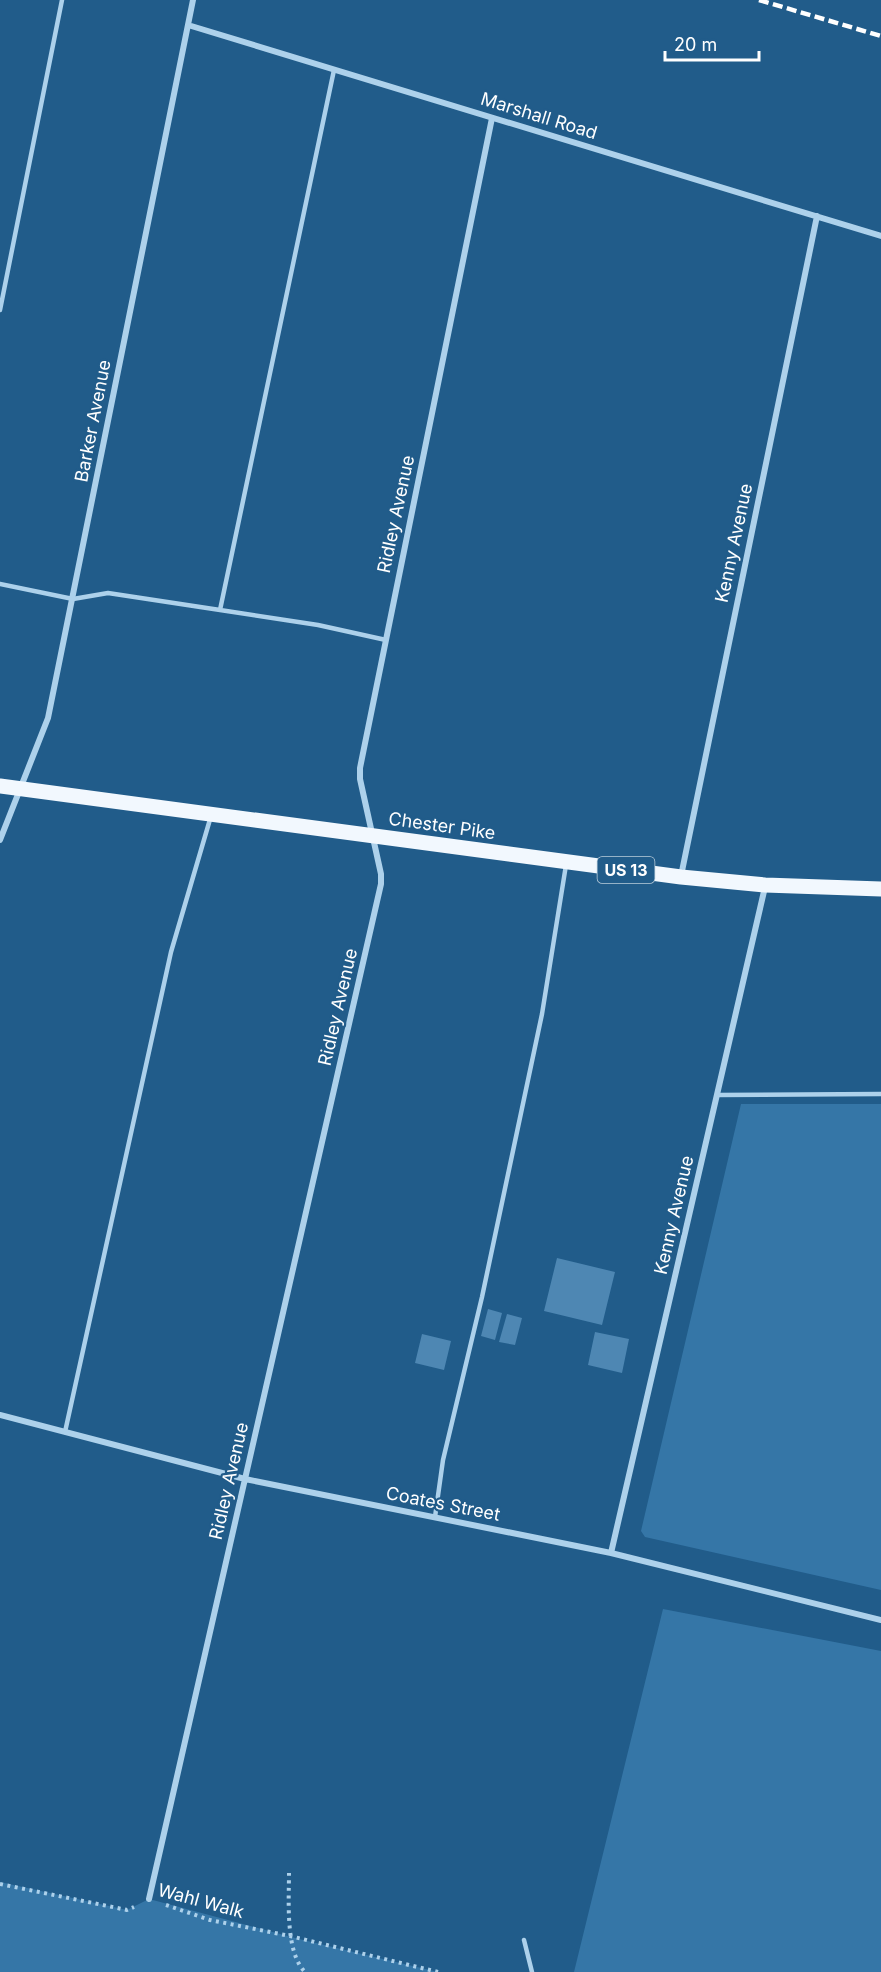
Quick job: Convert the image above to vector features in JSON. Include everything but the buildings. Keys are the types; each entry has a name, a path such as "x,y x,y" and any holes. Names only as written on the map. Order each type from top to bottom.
{"main road":[{"name":"Chester Pike","path":"0,786 681,877 765,885 881,889"}],"street":[{"name":"Barker Avenue","path":"0,840 48,718 193,0"},
{"name":"Marshall Road","path":"188,25 881,236"},
{"name":"Ridley Avenue","path":"149,1899 381,884 381,874 360,779 360,768 492,118"},
{"name":"Kenny Avenue","path":"681,877 817,216"},
{"name":"Kenny Avenue","path":"611,1553 765,885"},
{"name":"Coates Street","path":"0,1415 245,1479 611,1553 881,1620"}],"lane":[{"path":"0,310 62,0"},
{"path":"220,610 334,70"},
{"path":"0,584 73,599 108,593 318,625 386,640"},
{"path":"65,1432 171,952 211,815"},
{"path":"435,1517 443,1460 482,1297 542,1014 566,862"},
{"path":"717,1095 881,1094"},
{"path":"524,1940 532,1972"}],"path":[{"path":"289,1873 290,1936 299,1966 305,1972"},
{"name":"Wahl Walk","path":"0,1884 127,1910 149,1899 210,1920 290,1936 438,1972"}],"shaded area":[{"path":"741,1104 881,1104 881,1590 645,1537 641,1531"},
{"path":"663,1609 881,1651 881,1972 574,1972"},
{"path":"0,1882 127,1910 149,1899 299,1939 438,1972 0,1972"}],"railway":[{"path":"759,0 881,36"}]}
